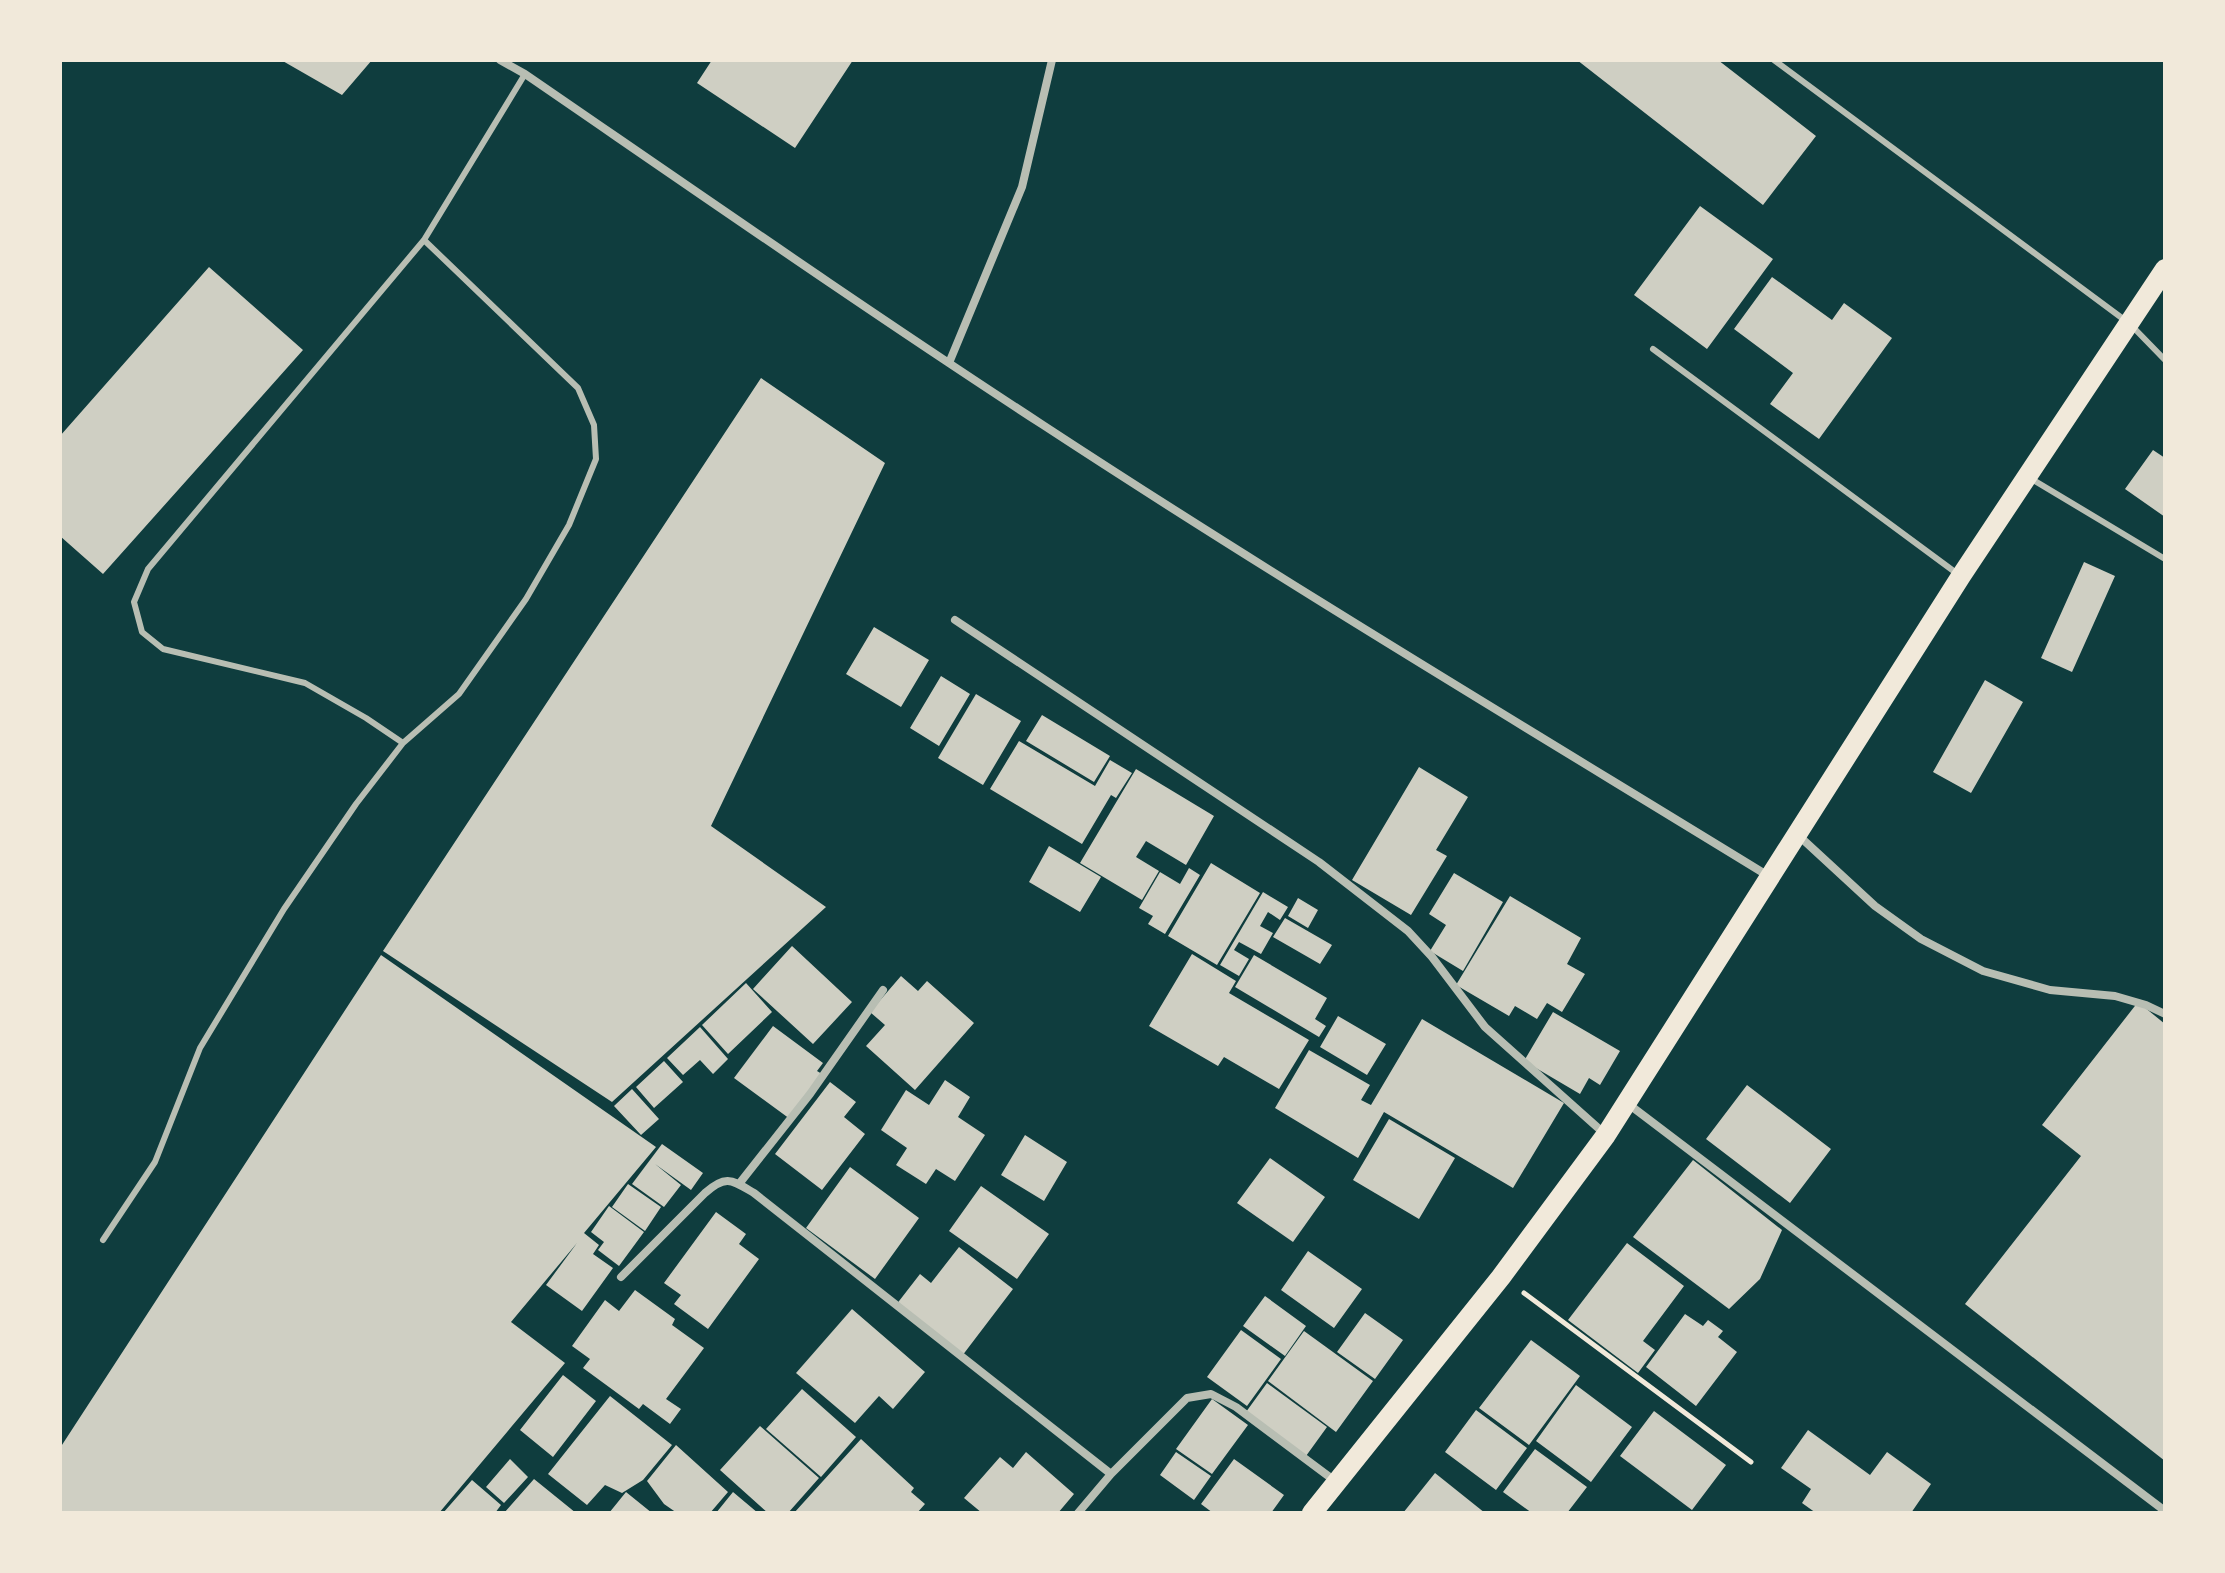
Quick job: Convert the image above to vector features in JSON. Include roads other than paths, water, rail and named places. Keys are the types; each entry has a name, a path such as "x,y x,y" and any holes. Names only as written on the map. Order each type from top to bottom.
{"main road":[{"path":"1312,1513 1501,1277 1606,1135 1961,576 2165,269"}],"street":[{"path":"500,60 949,363 1361,626 1770,877"},
{"path":"949,363 1022,187 1052,60"},
{"path":"955,620 1319,862 1376,904 1432,957 1485,1027 1606,1135"},
{"path":"1797,834 1875,906 1921,939 1983,971 2050,990 2115,996 2165,1014"},
{"path":"739,1184 810,1094 883,990"},
{"path":"1626,1103 2165,1511"},
{"path":"621,1277 718,1181 728,1179 739,1184 1111,1474"},
{"path":"1078,1513 1111,1474 1187,1398 1211,1394 1236,1407 1337,1482"}],"lane":[{"path":"1774,60 2130,324 2165,360"},
{"path":"403,743 305,683 163,649 142,632 134,602 148,569 424,240 525,74"},
{"path":"103,1240 155,1162 200,1048 284,909 356,804 403,743 459,694 526,599 569,525 596,459 594,425 578,388 424,240"},
{"path":"1653,349 1961,576"},
{"path":"2026,476 2165,559"}]}
